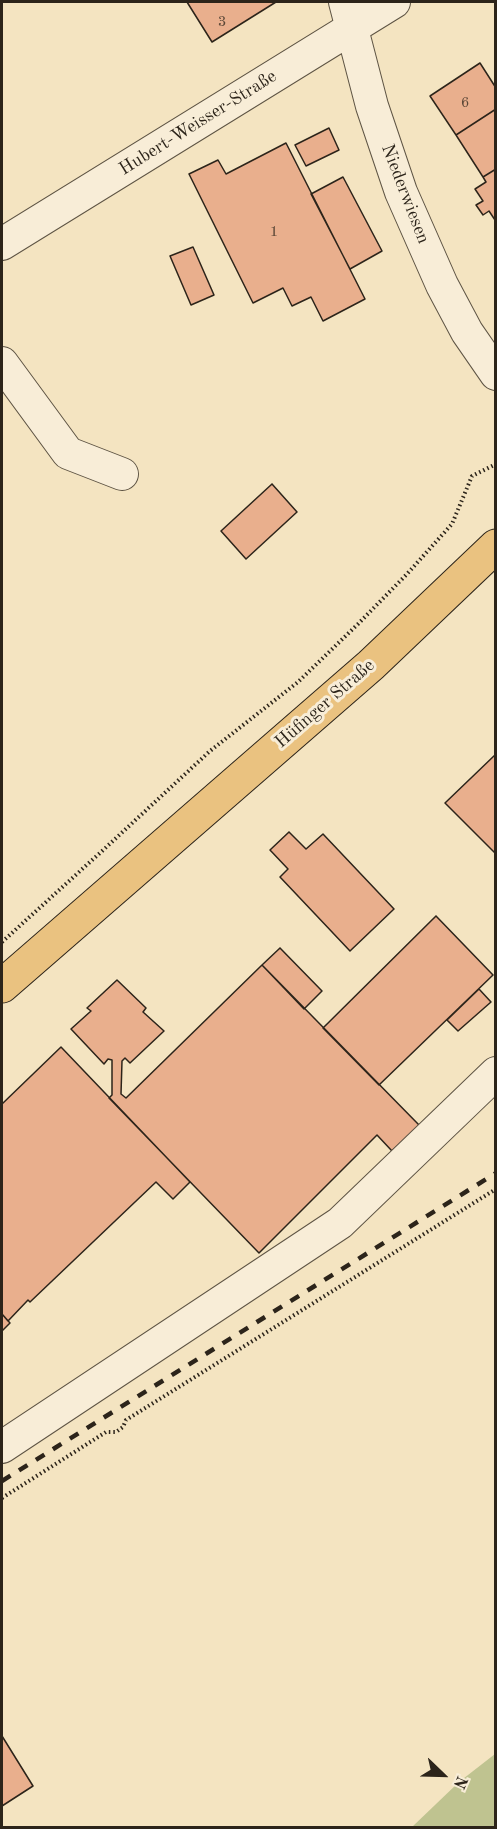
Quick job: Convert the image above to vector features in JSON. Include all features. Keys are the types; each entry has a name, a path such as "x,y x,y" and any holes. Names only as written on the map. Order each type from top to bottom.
{"main road":[{"name":"Hüfinger Straße","path":"2,986 370,665 495,546"}],"street":[{"name":"Hubert-Weisser-Straße","path":"2,244 349,15 394,2"},
{"name":"Niederwiesen","path":"349,15 372,106 401,192 442,285 467,332 495,374"},
{"path":"2,363 68,453 122,474"},
{"path":"2,1447 340,1222 495,1073"}],"path":[{"path":"2,942 210,751 298,682 358,624 452,524 472,476 495,464"},
{"path":"2,1498 106,1432 116,1432 123,1427 126,1420 495,1189"}],"green space":[{"path":"495,1754 495,1827 412,1827 459,1782"}],"building":[{"path":"187,2 276,2 212,42"},
{"path":"480,63 496,88 496,109 456,135 430,96"},
{"path":"496,109 496,169 483,177 456,135"},
{"path":"329,128 339,150 306,166 295,145"},
{"path":"286,143 365,299 323,321 311,297 292,306 283,288 253,303 189,174 218,160 226,174"},
{"path":"496,169 495,220 489,211 483,215 476,205 483,201 475,189 486,182 483,177"},
{"path":"343,177 382,251 350,269 311,194"},
{"path":"193,247 214,295 191,305 170,256"},
{"path":"272,484 297,512 246,559 221,531"},
{"path":"496,754 496,854 445,803"},
{"path":"289,832 306,849 323,834 394,909 350,951 280,877 288,869 270,850"},
{"path":"436,916 493,975 379,1085 323,1028"},
{"path":"280,948 322,991 304,1009 262,965"},
{"path":"262,965 420,1126 392,1151 377,1135 259,1253 109,1098 112,1095 112,1060 108,1059 104,1064 71,1029 91,1011 87,1008 117,980 146,1008 143,1012 164,1031 130,1063 125,1058 122,1061 121,1094 126,1098"},
{"path":"479,989 491,1002 458,1031 447,1020"},
{"path":"61,1047 190,1182 173,1199 156,1182 8,1321 2,1314 2,1104"},
{"path":"2,1314 10,1323 2,1331"},
{"path":"2,1736 33,1786 2,1806"}],"railway":[{"path":"2,1481 496,1173"}]}
